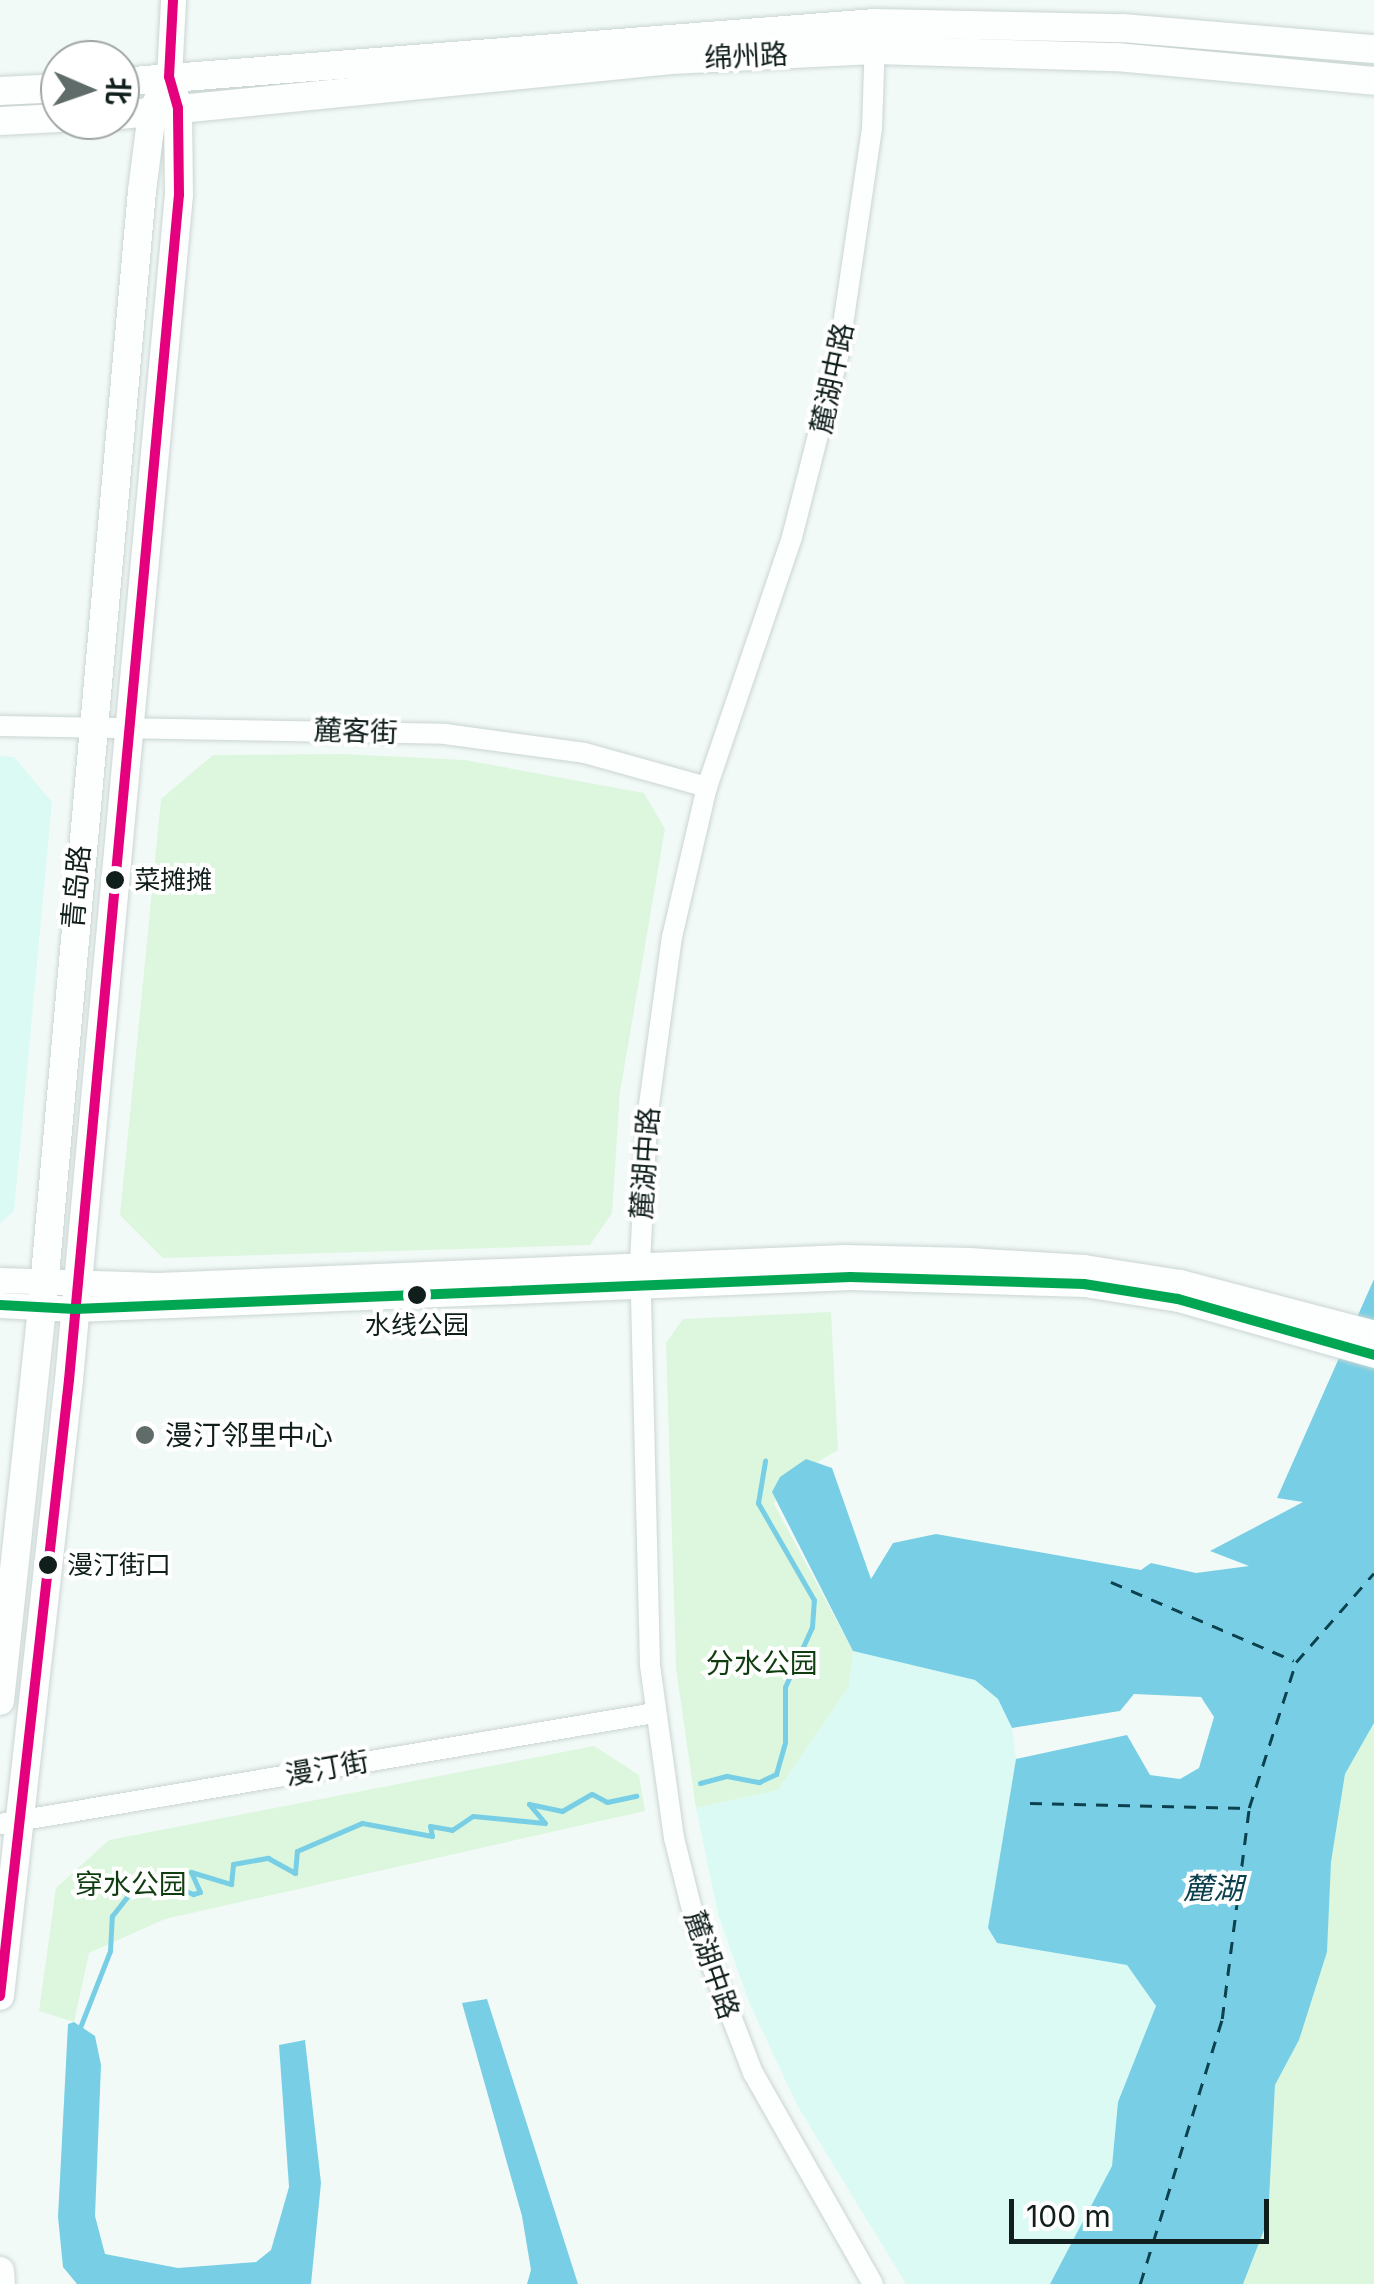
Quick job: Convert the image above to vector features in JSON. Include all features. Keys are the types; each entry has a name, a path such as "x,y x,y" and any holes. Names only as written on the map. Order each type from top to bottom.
{"main road":[{"name":"绵州路","path":"140,80 875,36 1122,28 1374,49"},
{"name":"绵州路","path":"140,113 875,36 1374,81"},
{"name":"青岛路","path":"0,1701 43,1296 90,728 169,77"},
{"path":"0,91 40,89"},
{"name":"青岛路","path":"0,1996 10,1823 76,1297 179,195 165,111"},
{"path":"0,121 40,119"},
{"path":"0,2270 1,2284"}],"street":[{"name":"青岛路","path":"169,77 173,0"},
{"name":"麓湖中路","path":"873,2284 792,2152 722,2003 674,1838 654,1713 643,1551 640,1275 658,1021 707,788 792,537 839,352 857,252 875,36"},
{"name":"麓客街","path":"0,726 512,740 707,788"},
{"path":"0,1306 43,1296 640,1275 850,1277 1084,1284 1374,1333"},
{"path":"0,1280 43,1296"},
{"path":"1280,1318 1374,1356"},
{"name":"漫汀街","path":"10,1823 654,1713"}],"shaded area":[{"path":"0,756 14,757 52,802 14,1211 0,1223"},
{"path":"853,1651 975,1680 998,1699 1012,1728 1016,1759 997,1943 1127,1965 1156,2006 1118,2102 1112,2166 1050,2284 906,2284 797,2105 749,2002 718,1914 696,1808 778,1790 849,1686"}],"green space":[{"path":"344,754 465,760 644,793 665,829 620,1092 612,1213 590,1245 163,1258 120,1215 161,799 213,755"},
{"name":"分水公园","path":"831,1312 838,1450 788,1479 774,1504 853,1651 849,1686 778,1790 696,1808 676,1668 666,1343 683,1319"},
{"path":"1374,1723 1374,2284 1243,2284 1268,2220 1275,2085 1299,2040 1345,1773"},
{"name":"穿水公园","path":"594,1746 639,1775 645,1811 165,1919 89,1953 74,2022 39,2011 56,1888 109,1840"}],"water":[{"name":"麓湖","path":"1374,1279 1374,1723 1345,1774 1331,1862 1327,1952 1299,2040 1275,2085 1268,2220 1243,2284 1050,2284 1112,2166 1118,2102 1156,2006 1127,1965 997,1943 988,1928 1016,1759 1127,1735 1150,1775 1180,1779 1199,1768 1214,1717 1201,1697 1134,1694 1120,1711 1012,1728 998,1699 975,1680 853,1651 772,1492 780,1477 806,1459 832,1468 871,1579 893,1543 936,1534 1141,1570 1151,1563 1196,1573 1249,1566 1210,1551 1303,1502 1277,1498"},
{"path":"487,1999 578,2284 527,2284 531,2270 522,2216 462,2003"},
{"path":"74,2022 95,2036 101,2065 95,2216 105,2254 178,2268 256,2262 271,2250 289,2187 279,2045 305,2040 321,2183 311,2284 77,2284 63,2267 58,2217 68,2024"}],"waterway":[{"path":"700,1783 727,1776 759,1782 776,1774 785,1742 785,1687 812,1627 814,1600 758,1503 765,1461"},
{"path":"79,2030 110,1951 112,1916 135,1887 154,1877 193,1894 200,1892 191,1872 231,1884 233,1864 268,1858 295,1873 297,1851 362,1823 432,1836 430,1826 452,1830 473,1816 545,1823 529,1804 562,1811 592,1794 607,1802 636,1796"}],"ferry route":[{"path":"1140,2284 1222,2019 1249,1808 1296,1662 1374,1573"},
{"path":"1111,1582 1294,1661"},
{"path":"1030,1803 1247,1808"}],"transit line":[{"path":"0,1996 69,1380 179,195 178,108 169,77 173,0"},
{"path":"0,1305 75,1309 850,1277 1084,1284 1178,1299 1374,1355"}],"place":[{"name":"菜摊摊","path":"115,880"},
{"name":"水线公园","path":"417,1295"},
{"name":"漫汀邻里中心","path":"145,1435"},
{"name":"漫汀街口","path":"48,1565"}]}
